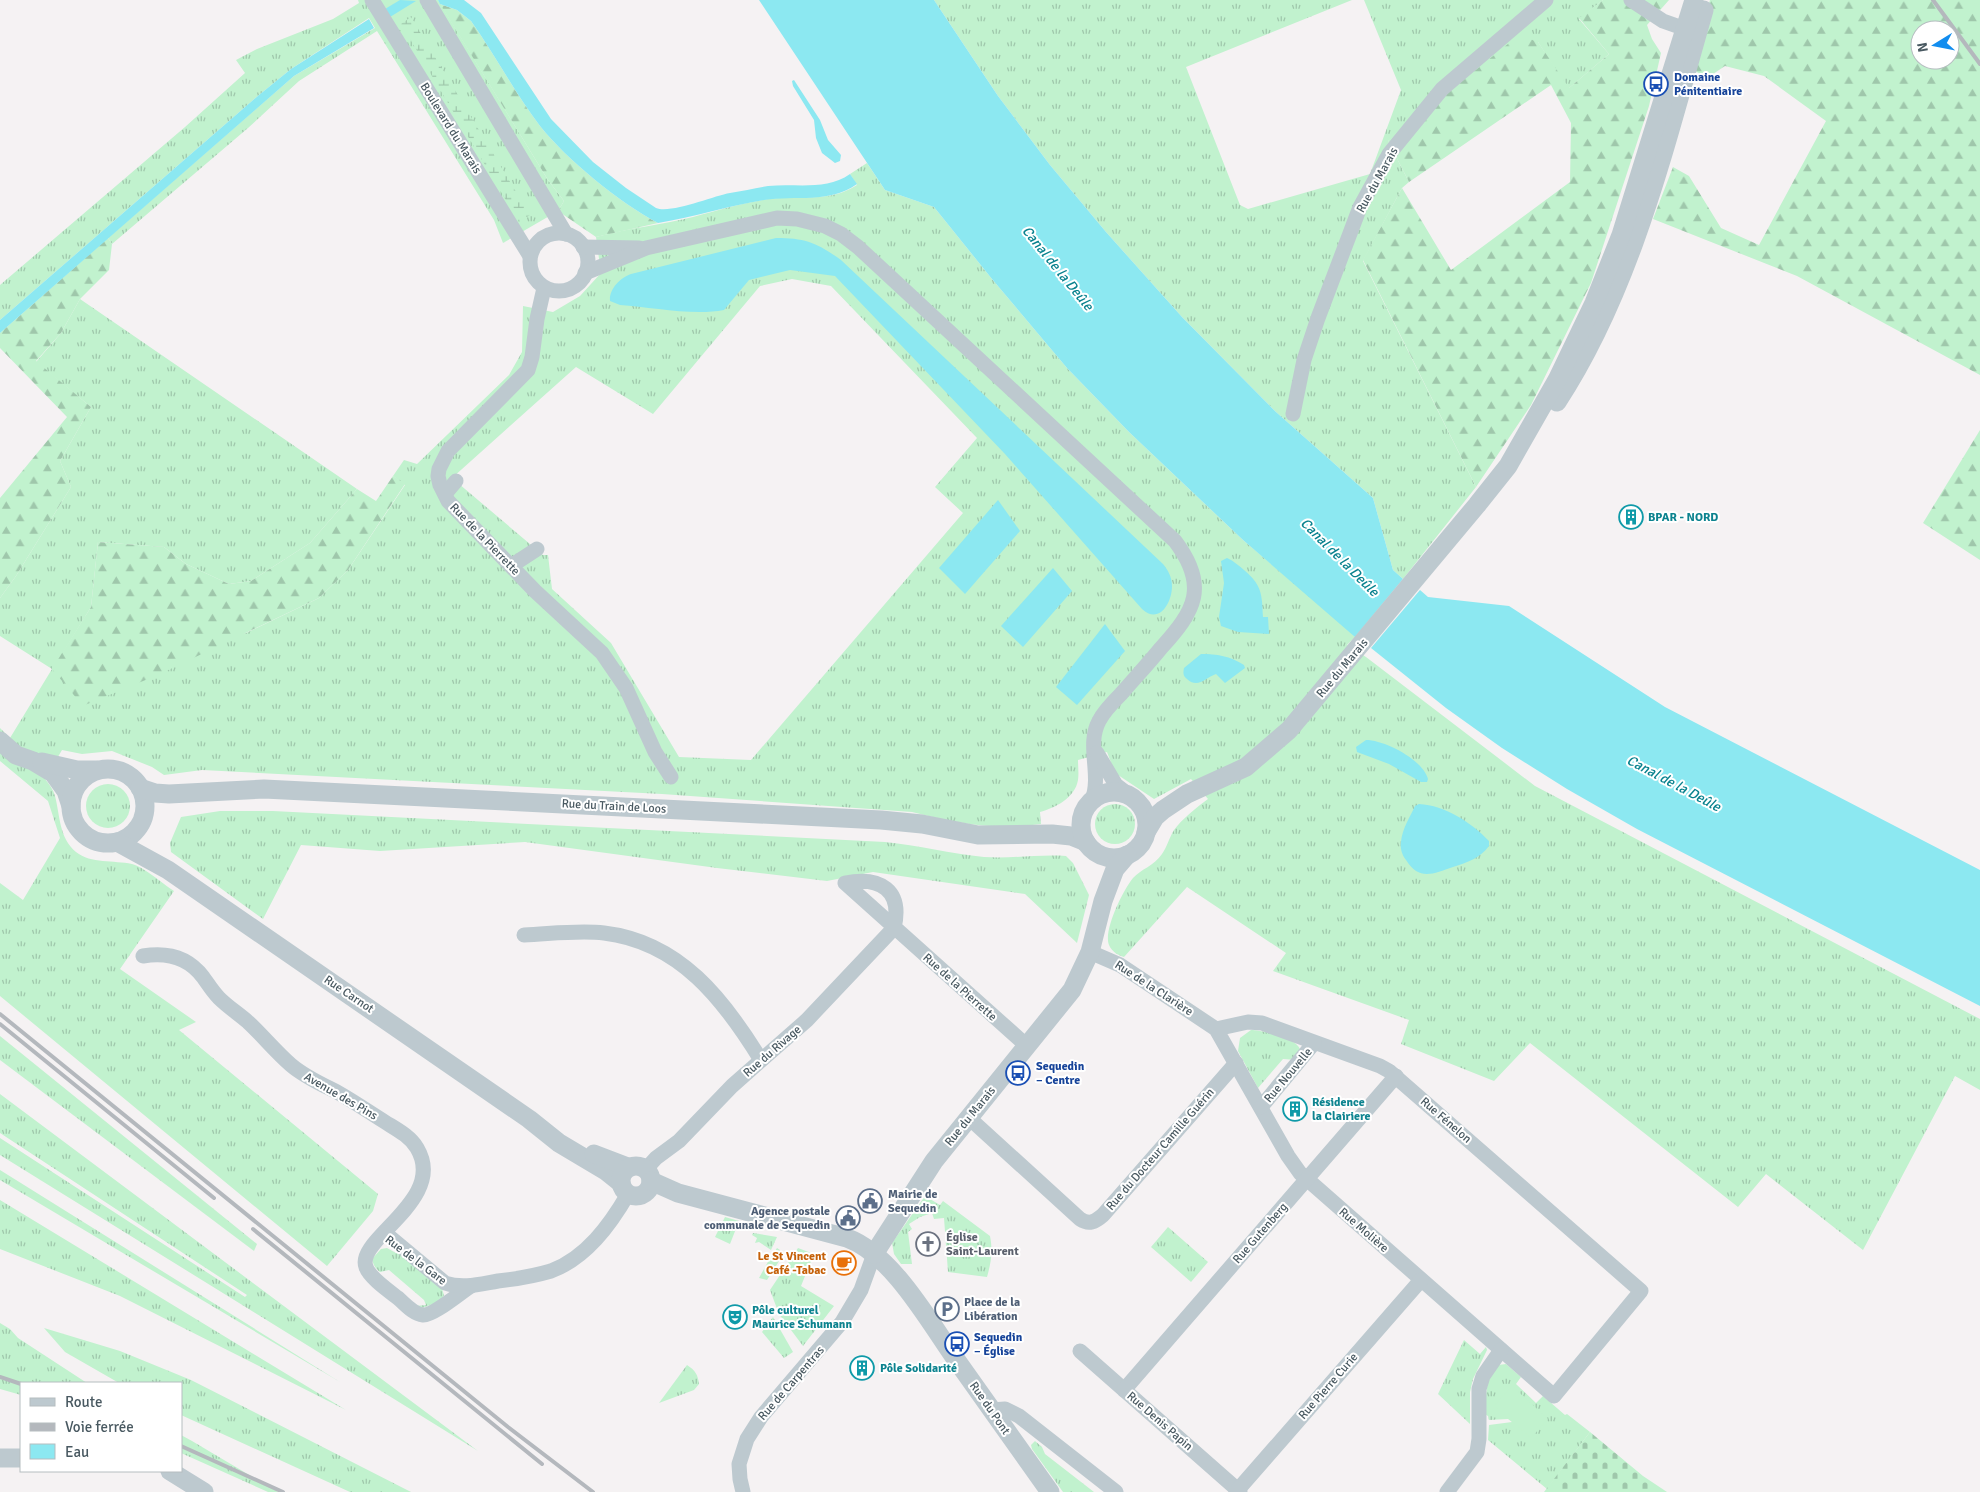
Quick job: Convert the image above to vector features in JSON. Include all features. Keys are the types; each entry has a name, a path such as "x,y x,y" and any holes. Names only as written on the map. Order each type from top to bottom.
{"street":[{"name":"Boulevard du Marais","path":"372,0 530,256"},
{"path":"427,0 566,234"},
{"name":"Rue du Marais","path":"1293,414 1304,360 1318,318 1360,207 1389,154 1442,89 1546,0"},
{"path":"1631,0 1662,21 1690,31"},
{"path":"1690,31 1694,0"},
{"path":"1690,31 1706,0"},
{"name":"Rue du Marais","path":"1146,832 1155,817 1179,796 1233,774 1252,763 1297,721 1444,546 1508,466 1564,366 1608,271 1690,31"},
{"path":"585,274 646,248 777,218 805,220 833,229 858,247 1175,542 1188,561 1194,578 1193,599 1190,609 1179,628 1104,714 1095,733 1095,750 1096,787 1081,822 1081,830 1090,847 1108,858 1118,858 1127,855 1139,846 1146,832 1146,818 1143,809 1111,778 1095,750"},
{"path":"557,233 566,234 573,236 584,247 588,265 585,274 573,288 564,291 554,291 544,288 532,274 530,256 533,247 540,240 557,233"},
{"path":"584,247 646,248"},
{"name":"Rue de la Pierrette","path":"544,288 528,370 448,451 439,469 440,485 448,500 535,591 602,652 626,688 655,752 671,777"},
{"path":"444,494 456,482"},
{"path":"511,566 537,549"},
{"path":"0,741 16,755 47,768 58,778 66,791 75,823 87,836 103,843 117,842 128,837 142,820 144,802 140,788 132,777 124,772 111,769 77,770 52,763 33,761"},
{"path":"71,806 78,784 84,777 97,770"},
{"name":"Rue du Train de Loos","path":"140,788 161,794 250,789 310,791 881,820 911,822 964,834 990,836 1063,835 1090,847"},
{"path":"1090,803 1104,793 1112,792 1133,798"},
{"name":"Rue du Train de Loos","path":"142,820 163,804 193,793"},
{"name":"Rue du Marais","path":"1133,798 1179,796"},
{"name":"Rue du Train de Loos","path":"1034,834 1068,822 1090,803"},
{"name":"Rue Carnot","path":"142,820 141,831 149,849 168,870"},
{"name":"Rue Carnot","path":"117,842 168,870 529,1119 599,1156 636,1181 847,1238 863,1245 874,1254"},
{"name":"Rue du Marais","path":"1090,847 1101,878 1103,901"},
{"name":"Rue du Marais","path":"874,1254 934,1161 1072,990 1090,952 1103,901 1114,869 1127,855"},
{"name":"Rue de la Pierrette","path":"894,928 1027,1046"},
{"name":"Rue du Rivage","path":"636,1181 656,1158 679,1141 728,1090 818,1010 894,928"},
{"path":"524,935 602,933 643,943 665,953 682,964 718,998 738,1024 761,1060"},
{"name":"Rue de la Clarière","path":"1090,952 1120,965 1216,1029"},
{"name":"Avenue des Pins","path":"143,956 165,954 188,963 199,972 220,999 246,1020 302,1074 346,1097 402,1132 412,1141 417,1147 421,1160 422,1174 420,1186 414,1198 385,1233"},
{"name":"Rue Fénelon","path":"1216,1029 1256,1022 1380,1066 1396,1076 1641,1291 1554,1396"},
{"name":"Rue Molière","path":"1216,1029 1288,1156 1306,1180 1554,1396"},
{"name":"Rue Nouvelle","path":"1261,1107 1314,1042"},
{"name":"Rue du Docteur Camille Guérin","path":"968,1117 1080,1219 1084,1222 1092,1222 1102,1215 1236,1063"},
{"name":"Rue Gutenberg","path":"1124,1390 1396,1076"},
{"name":"Rue de la Gare","path":"471,1286 428,1315 424,1315 413,1311 369,1273 366,1268 365,1257 368,1251 385,1233 445,1283 453,1286 471,1286 541,1273 564,1265 593,1241 607,1225 636,1181"},
{"name":"Rue du Pont","path":"874,1254 893,1273 914,1300 1050,1492"},
{"name":"Rue de Carpentras","path":"743,1492 739,1464 747,1439 761,1417 842,1322 861,1290 874,1254"},
{"name":"Rue Pierre Curie","path":"1238,1491 1421,1280"},
{"path":"1447,1492 1477,1452 1479,1439 1478,1389 1483,1376 1502,1350"},
{"name":"Rue Denis Papin","path":"1080,1351 1238,1491"},
{"path":"992,1410 1011,1411 1027,1421 1116,1492"},
{"path":"1015,1442 1028,1434 1034,1433 1048,1439"},
{"path":"0,1458 20,1458"},
{"path":"172,1472 204,1492"}],"green space":[{"path":"358,0 438,0 548,180 564,201 558,211 503,243 494,220 377,31 299,81 248,128 112,244 108,238 294,76 375,28 369,18 291,69 259,95 0,320 0,285 185,127 245,73 236,60 257,49 333,19 359,3"},
{"path":"934,0 1352,0 1186,67 1240,205 1248,209 1370,174 1401,90 1364,0 1603,0 1579,19 1609,54 1568,89 1538,42 1388,141 1409,182 1402,188 1363,261 1476,487 1403,579 1393,570 1373,498 1276,412 1182,317 1106,232 1050,165 998,96"},
{"path":"1603,0 1669,0 1647,25 1652,39 1661,53 1649,106 1591,283 1531,405 1476,487 1363,260 1402,188 1451,270 1570,182 1571,123 1551,85 1409,182 1388,141 1519,35 1538,42 1569,88 1609,54 1579,18"},
{"path":"1710,0 1980,0 1980,375 1797,276 1653,219 1673,167 1689,176 1721,228 1759,245 1826,121 1764,76 1725,66 1707,78 1690,68"},
{"path":"440,4 457,10 471,21 540,126 564,153 627,204 658,223 596,237 558,211 564,201 548,180"},
{"path":"411,17 530,215 519,222 401,24"},
{"path":"867,163 885,190 934,207 1067,368 1129,432 1243,540 1349,630 1355,637 1347,645 1366,657 1535,786 1980,1019 1980,1090 1955,1076 1863,1250 1766,1174 1738,1207 1530,1043 1494,1081 1401,1044 1409,1020 1273,971 1286,953 1187,887 1124,957 1115,953 1109,945 1109,930 1119,901 1129,884 1136,875 1159,858 1177,826 1208,799 1191,779 1154,799 1115,773 1107,752 1078,760 1078,780 1073,792 1058,805 1040,812 1041,824 1007,827 976,825 912,812 662,794 202,770 164,775 152,767 112,751 82,754 62,750 45,779 54,793 63,833 70,846 82,856 137,866 174,891 120,969 196,1022 179,1030 378,1194 373,1211 327,1266 0,996 0,883 23,900 60,838 48,801 0,761 0,728 10,738 52,669 0,636 0,598 16,576 71,487 60,461 91,407 36,362 61,333 80,299 357,489 310,543 251,581 229,584 186,564 164,547 98,542 91,607 53,669 246,633 319,598 348,570 405,485 393,476 404,460 417,464 509,375 522,352 523,306 553,312 580,296 601,273 596,237 681,220 768,199 836,194 847,191 857,185 850,174","holes":["792,279 831,286 977,438 935,487 963,513 751,760 679,757 611,643 552,589 548,555 543,555 452,478 576,367 653,414 760,286"]},
{"path":"108,238 112,244 109,270 80,299 61,333 36,361 91,407 60,461 71,487 16,576 0,598 0,498 67,417 0,348 0,333"},
{"path":"1980,430 1980,560 1923,523"},
{"path":"393,476 405,484 348,570 319,598 160,674 85,705 78,700 52,669 91,607 98,542 164,547 186,564 229,584 251,581 310,543 357,489 376,501"},
{"path":"108,784 120,788 126,794 130,806 126,818 120,824 108,828 96,824 90,818 86,806 90,794 96,788"},
{"path":"1119,804 1126,807 1132,813 1135,824 1134,832 1126,841 1119,844 1111,844 1104,841 1096,832 1095,820 1098,813 1107,805"},
{"path":"220,811 273,811 885,842 984,857 1066,856 1073,863 1089,895 1077,943 1025,894 873,872 827,881 525,842 380,851 301,845 263,919 171,852 170,843 181,817"},
{"path":"1251,1030 1263,1031 1286,1038 1300,1049 1296,1060 1283,1059 1258,1088 1238,1051 1240,1038"},
{"path":"0,1036 257,1244 254,1251 0,1060"},
{"path":"0,1094 478,1451 0,1155 0,1138 245,1297 247,1295 0,1133"},
{"path":"0,1170 340,1382 0,1180"},
{"path":"925,1196 940,1205 943,1201 990,1236 991,1257 987,1277 948,1272 944,1218 934,1219 932,1213 920,1217 909,1224 912,1229 908,1232 912,1264 901,1264 894,1254 892,1243"},
{"path":"0,1200 346,1410 120,1296 0,1249"},
{"path":"725,1217 739,1221 730,1244 715,1237"},
{"path":"1168,1227 1208,1262 1191,1282 1151,1247"},
{"path":"753,1233 777,1237 771,1250 759,1242 755,1243 757,1238 752,1235"},
{"path":"387,1248 396,1253 400,1252 442,1289 444,1295 441,1301 422,1308 415,1306 426,1305 424,1300 389,1270 380,1272 374,1266 372,1259 381,1249"},
{"path":"777,1248 783,1255 767,1280 759,1278 774,1251"},
{"path":"798,1248 814,1254 801,1286 834,1306 803,1346 779,1314 770,1290"},
{"path":"773,1317 793,1352 784,1358 762,1332"},
{"path":"0,1323 10,1329 18,1338 85,1382 20,1382 20,1395 0,1389"},
{"path":"44,1328 120,1351 191,1380 411,1492 350,1492 182,1415 182,1382 117,1382 65,1352"},
{"path":"1464,1340 1480,1354 1486,1347 1487,1350 1473,1379 1470,1392 1470,1424 1438,1394"},
{"path":"1506,1364 1521,1377 1516,1384 1536,1403 1543,1396 1565,1415 1567,1414 1590,1432 1547,1489 1488,1440 1489,1425 1512,1422 1508,1419 1489,1420 1488,1416 1483,1413 1488,1381 1498,1365"},
{"path":"687,1365 696,1373 699,1384 694,1390 659,1403"},
{"path":"1512,1386 1548,1419 1531,1438 1494,1406"},
{"path":"1590,1432 1643,1476 1667,1492 1544,1492"},
{"path":"182,1436 278,1492 268,1492 182,1453"},
{"path":"1035,1441 1042,1447 1045,1454 1094,1492 1063,1492 1032,1449 1031,1445"}],"water":[{"path":"400,0 416,1 390,17 385,9"},
{"path":"438,0 464,0 481,13 551,119 593,162 626,188 656,208 671,209 682,207 723,195 768,186 831,183 850,174 857,184 846,190 824,197 764,200 658,223 627,204 564,153 540,126 471,21 457,10 440,4"},
{"name":"Canal de la Deûle","path":"759,0 934,0 998,96 1050,165 1106,232 1182,317 1276,412 1373,498 1393,570 1403,579 1355,637 1243,540 1129,432 1067,368 934,207 885,190"},
{"path":"369,19 374,28 294,76 0,333 0,320 259,95 291,69"},
{"path":"794,80 820,120 828,140 841,155 840,161 835,163 822,153 816,138 814,120 793,86 792,81"},
{"path":"776,238 803,240 825,249 841,260 1163,564 1167,569 1172,586 1170,599 1163,610 1154,615 1142,609 1005,454 835,276 790,270 749,280 724,310 712,312 620,305 610,301 611,292 616,284 631,274"},
{"path":"998,500 1020,531 965,594 939,568"},
{"path":"1227,558 1250,575 1258,585 1263,617 1268,617 1269,634 1238,632 1221,626 1219,617 1224,583 1221,561"},
{"path":"1053,568 1072,591 1023,647 1001,626"},
{"name":"Canal de la Deûle","path":"1420,590 1428,597 1509,606 1665,707 1980,870 1980,1006 1637,829 1567,789 1502,748 1446,708 1371,648"},
{"path":"1105,624 1125,651 1077,705 1056,687"},
{"path":"1201,654 1218,655 1228,658 1239,662 1245,668 1225,683 1216,674 1202,682 1191,682 1184,676 1184,668"},
{"path":"1366,740 1393,747 1411,758 1425,772 1428,779 1427,782 1421,782 1389,764 1357,752 1356,747"},
{"path":"1419,804 1439,808 1457,816 1482,834 1489,841 1489,846 1473,860 1446,870 1427,874 1416,871 1405,858 1401,844 1406,823 1415,806"}],"railway":[{"path":"1933,0 1980,64"},
{"path":"0,1014 508,1427 593,1492"},
{"path":"0,1024 214,1198"},
{"path":"253,1229 542,1464"},
{"path":"0,1377 20,1384"},
{"path":"182,1446 283,1492"}],"place":[{"name":"Domaine Pénitentiaire","path":"1656,84"},
{"name":"BPAR - NORD","path":"1631,517"},
{"name":"Sequedin – Centre","path":"1018,1073"},
{"name":"Résidence la Clairiere","path":"1295,1109"},
{"name":"Mairie de Sequedin","path":"870,1201"},
{"name":"Agence postale communale de Sequedin","path":"848,1218"},
{"name":"Église Saint-Laurent","path":"928,1244"},
{"name":"Le St Vincent Café -Tabac","path":"844,1263"},
{"name":"Place de la Libération","path":"947,1309"},
{"name":"Pôle culturel Maurice Schumann","path":"735,1317"},
{"name":"Sequedin – Église","path":"957,1344"},
{"name":"Pôle Solidarité","path":"862,1368"}]}
